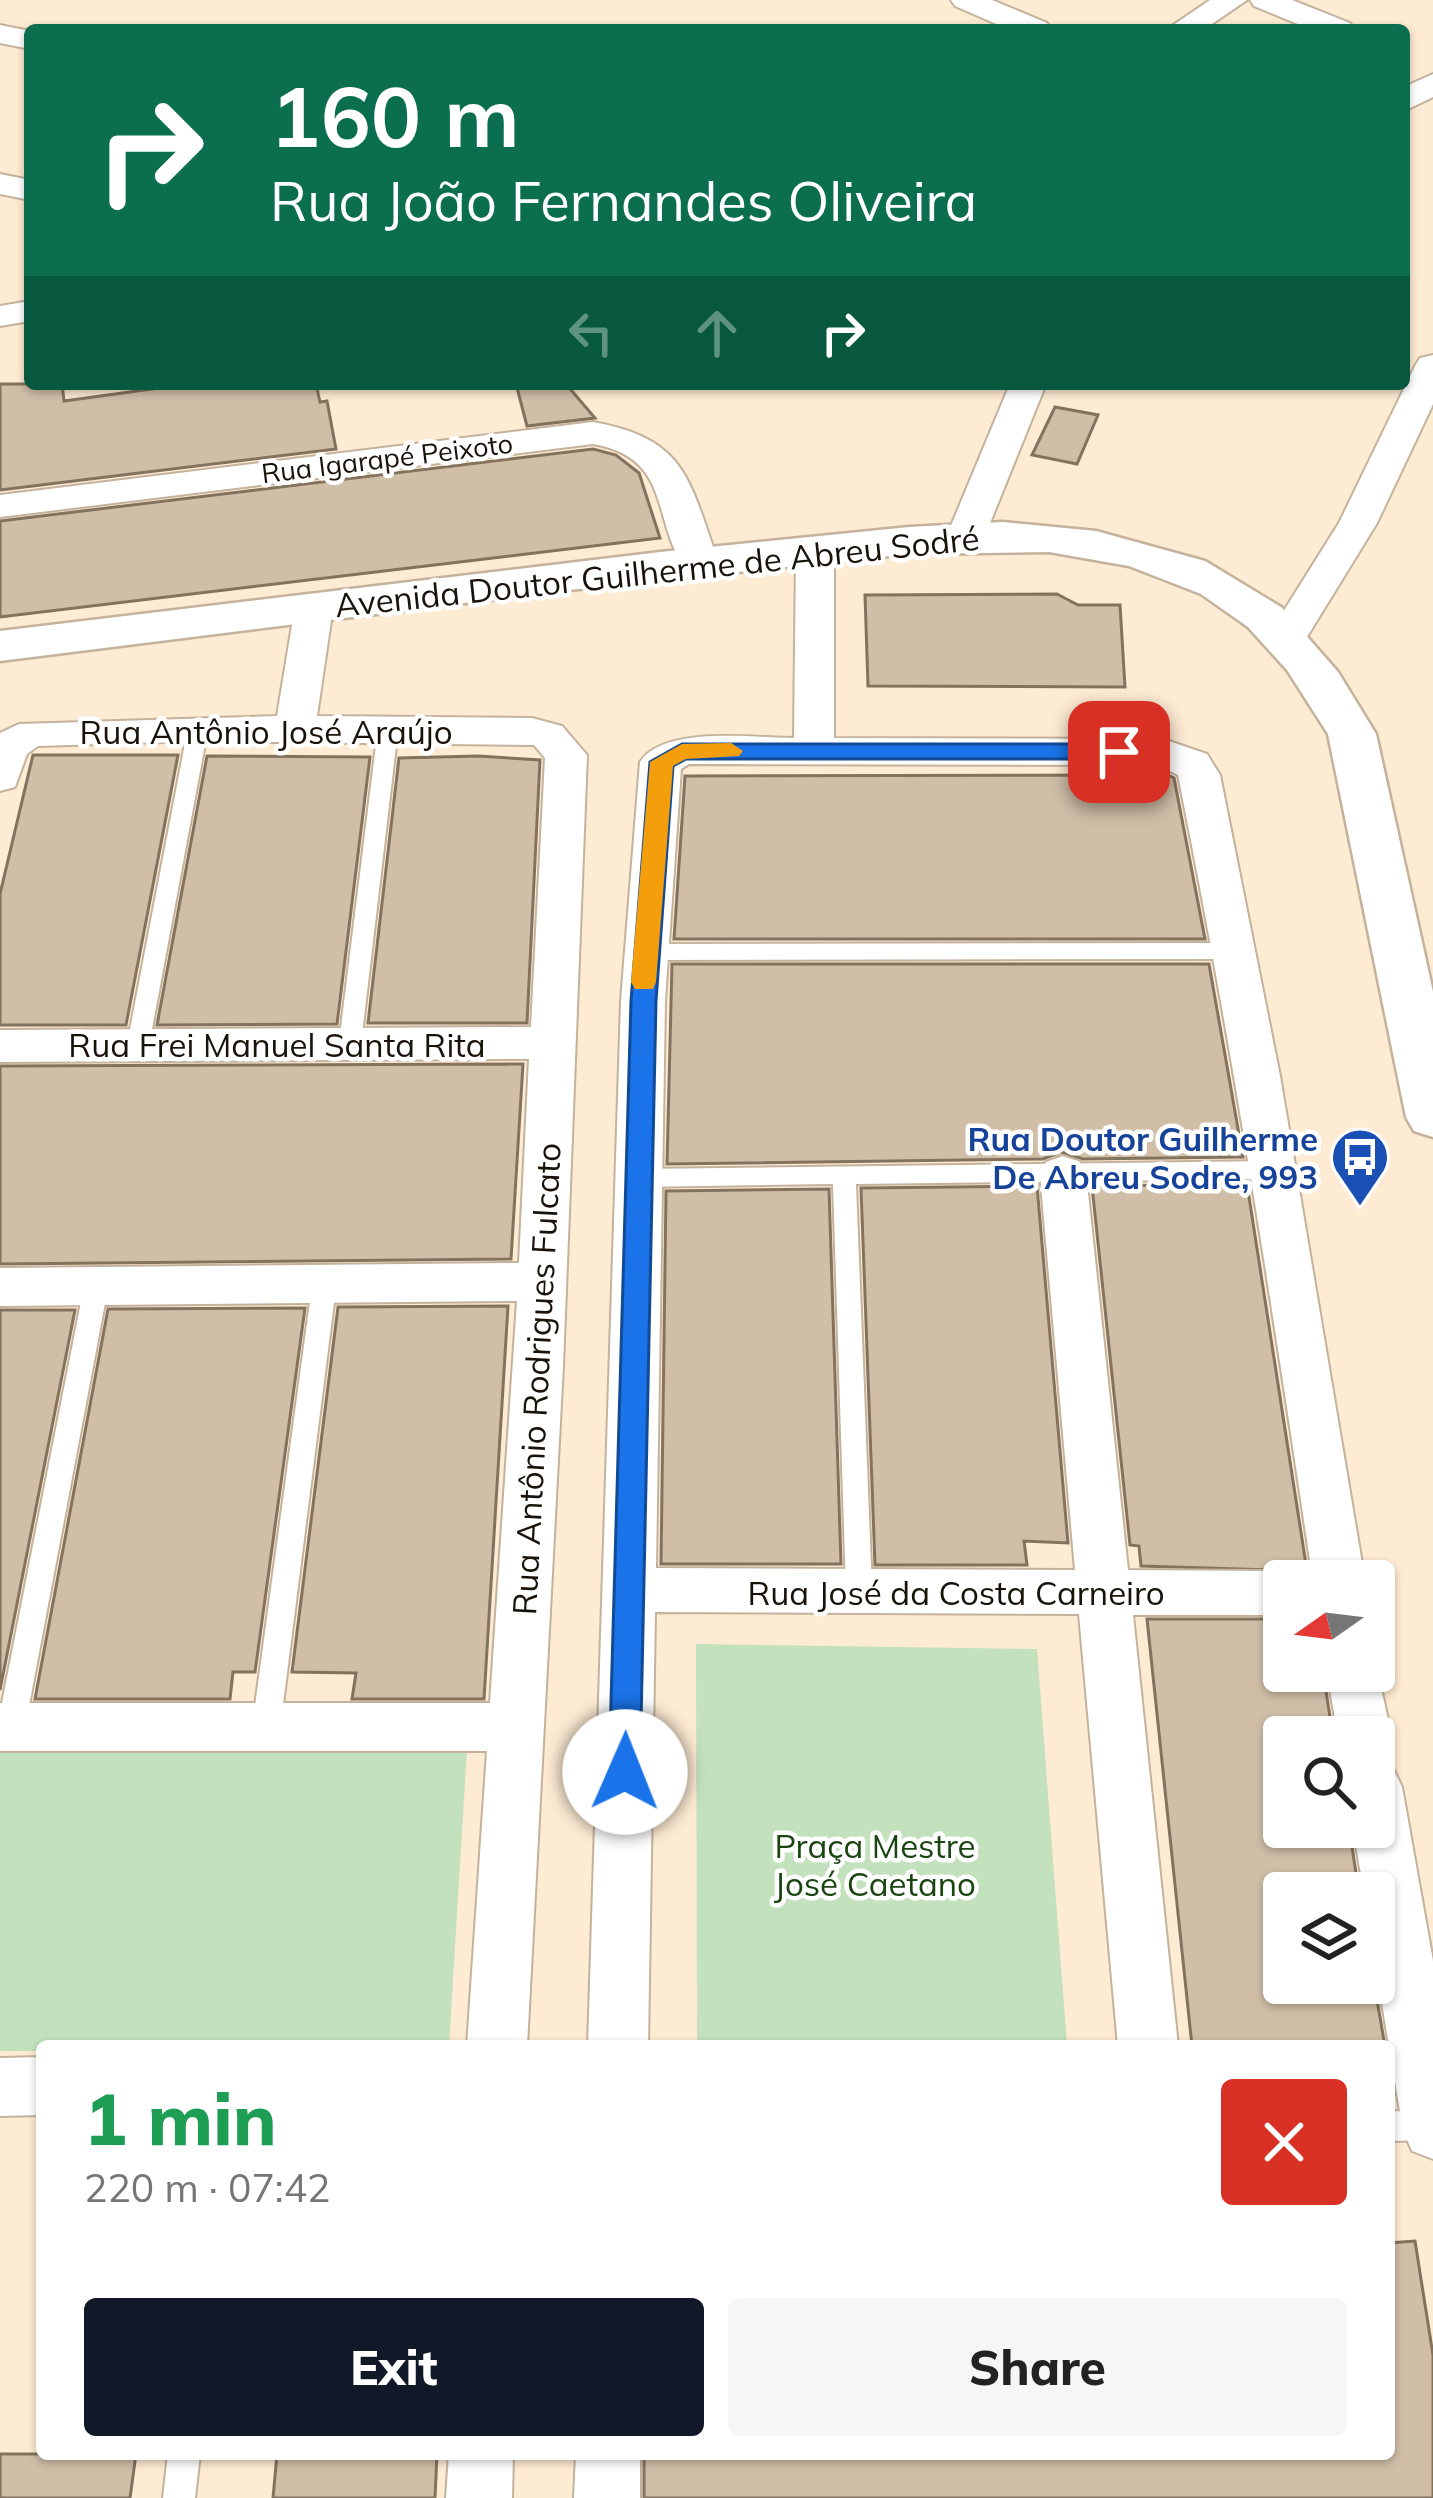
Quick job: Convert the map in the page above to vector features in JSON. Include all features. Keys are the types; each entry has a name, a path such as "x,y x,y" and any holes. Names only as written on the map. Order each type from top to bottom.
{"street":[{"path":"967,0 1022,24"},
{"path":"1191,24 1232,0"},
{"path":"1265,0 1324,24"},
{"path":"1288,636 1358,523 1433,366"},
{"path":"967,533 1026,390"},
{"name":"Rua Igarapé Peixoto","path":"0,506 593,433 622,436 661,459 699,561"},
{"name":"Avenida Doutor Guilherme de Abreu Sodré","path":"0,646 967,533 1072,539 1133,552 1192,572 1244,600 1288,636 1323,681 1352,734 1430,1091"},
{"path":"814,550 814,751"},
{"path":"295,729 314,607"},
{"name":"Rua Antônio José Araújo","path":"3,764 14,741 33,734 199,728 532,731"},
{"name":"Rua Antônio Rodrigues Fulcato","path":"497,2040 518,1727 566,754 548,735 532,731"},
{"path":"618,2040 645,952 661,762 682,751 1163,752 1192,764 1199,775 1237,951 1277,1170 1336,1560"},
{"name":"Rua Frei Manuel Santa Rita","path":"0,1046 554,1043"},
{"path":"1063,1174 1147,2040"},
{"path":"0,1287 541,1282"},
{"name":"Rua José da Costa Carneiro","path":"629,1590 1263,1593"},
{"path":"5,1726 518,1727"},
{"path":"1385,1848 1433,2128"},
{"path":"0,2086 36,2086"},
{"path":"479,2498 481,2460"},
{"path":"607,2498 608,2460"}],"lane":[{"path":"138,1045 199,728"},
{"path":"350,1043 388,729"},
{"path":"645,952 1237,951"},
{"path":"640,1178 1277,1170"},
{"path":"844,1176 859,1591"},
{"path":"5,1726 96,1287"},
{"path":"266,1728 324,1287"},
{"path":"1395,2126 1433,2128"},
{"path":"179,2498 183,2460"}],"green space":[{"name":"Praça Mestre José Caetano","path":"696,1644 1037,1649 1067,2040 697,2040"},
{"path":"467,1750 449,2040 36,2040 36,2051 0,2051 0,1751"}],"building":[{"path":"0,384 24,384 24,390 63,390 64,401 144,390 317,390 320,402 327,401 336,449 0,490"},
{"path":"518,390 571,390 595,418 527,426"},
{"path":"1055,407 1098,415 1077,464 1032,455"},
{"path":"593,449 616,455 639,473 660,538 0,617 0,521"},
{"path":"1057,594 1078,605 1120,605 1125,687 868,686 865,595"},
{"path":"33,755 178,755 126,1025 0,1025 0,894"},
{"path":"207,756 370,757 337,1024 157,1025"},
{"path":"399,758 540,760 527,1023 368,1023"},
{"path":"685,776 1174,778 1205,939 674,939"},
{"path":"672,964 1209,964 1243,1157 1083,1159 1061,1152 1043,1159 667,1164"},
{"path":"523,1064 511,1259 0,1264 0,1066"},
{"path":"1247,1184 1305,1560 1263,1560 1263,1570 1141,1566 1139,1546 1130,1545 1092,1186"},
{"path":"1037,1186 1068,1543 1024,1541 1027,1565 875,1565 861,1188"},
{"path":"829,1189 841,1564 661,1564 666,1191"},
{"path":"508,1306 484,1699 352,1699 356,1673 292,1672 338,1307"},
{"path":"305,1308 255,1672 233,1672 230,1699 35,1699 108,1309"},
{"path":"0,1310 75,1310 0,1690"},
{"path":"1147,1619 1263,1619 1263,1692 1326,1692 1330,1716 1263,1716 1263,1848 1352,1848 1356,1872 1263,1872 1263,2004 1378,2004 1384,2040 1191,2040"},
{"path":"1415,2241 1433,2355 1433,2498 644,2498 644,2460 1395,2460 1395,2243"},
{"path":"0,2454 36,2454 36,2460 135,2460 130,2498 0,2498"},
{"path":"276,2460 437,2460 435,2498 273,2498"}],"slow traffic":[{"path":"644,982 661,762 682,751 731,751"}],"place":[{"name":"Rua Doutor Guilherme De Abreu Sodre, 993","path":"1360,1208"}],"route":[{"path":"625,1772 643,1001 661,762 682,751 1119,752"}]}
